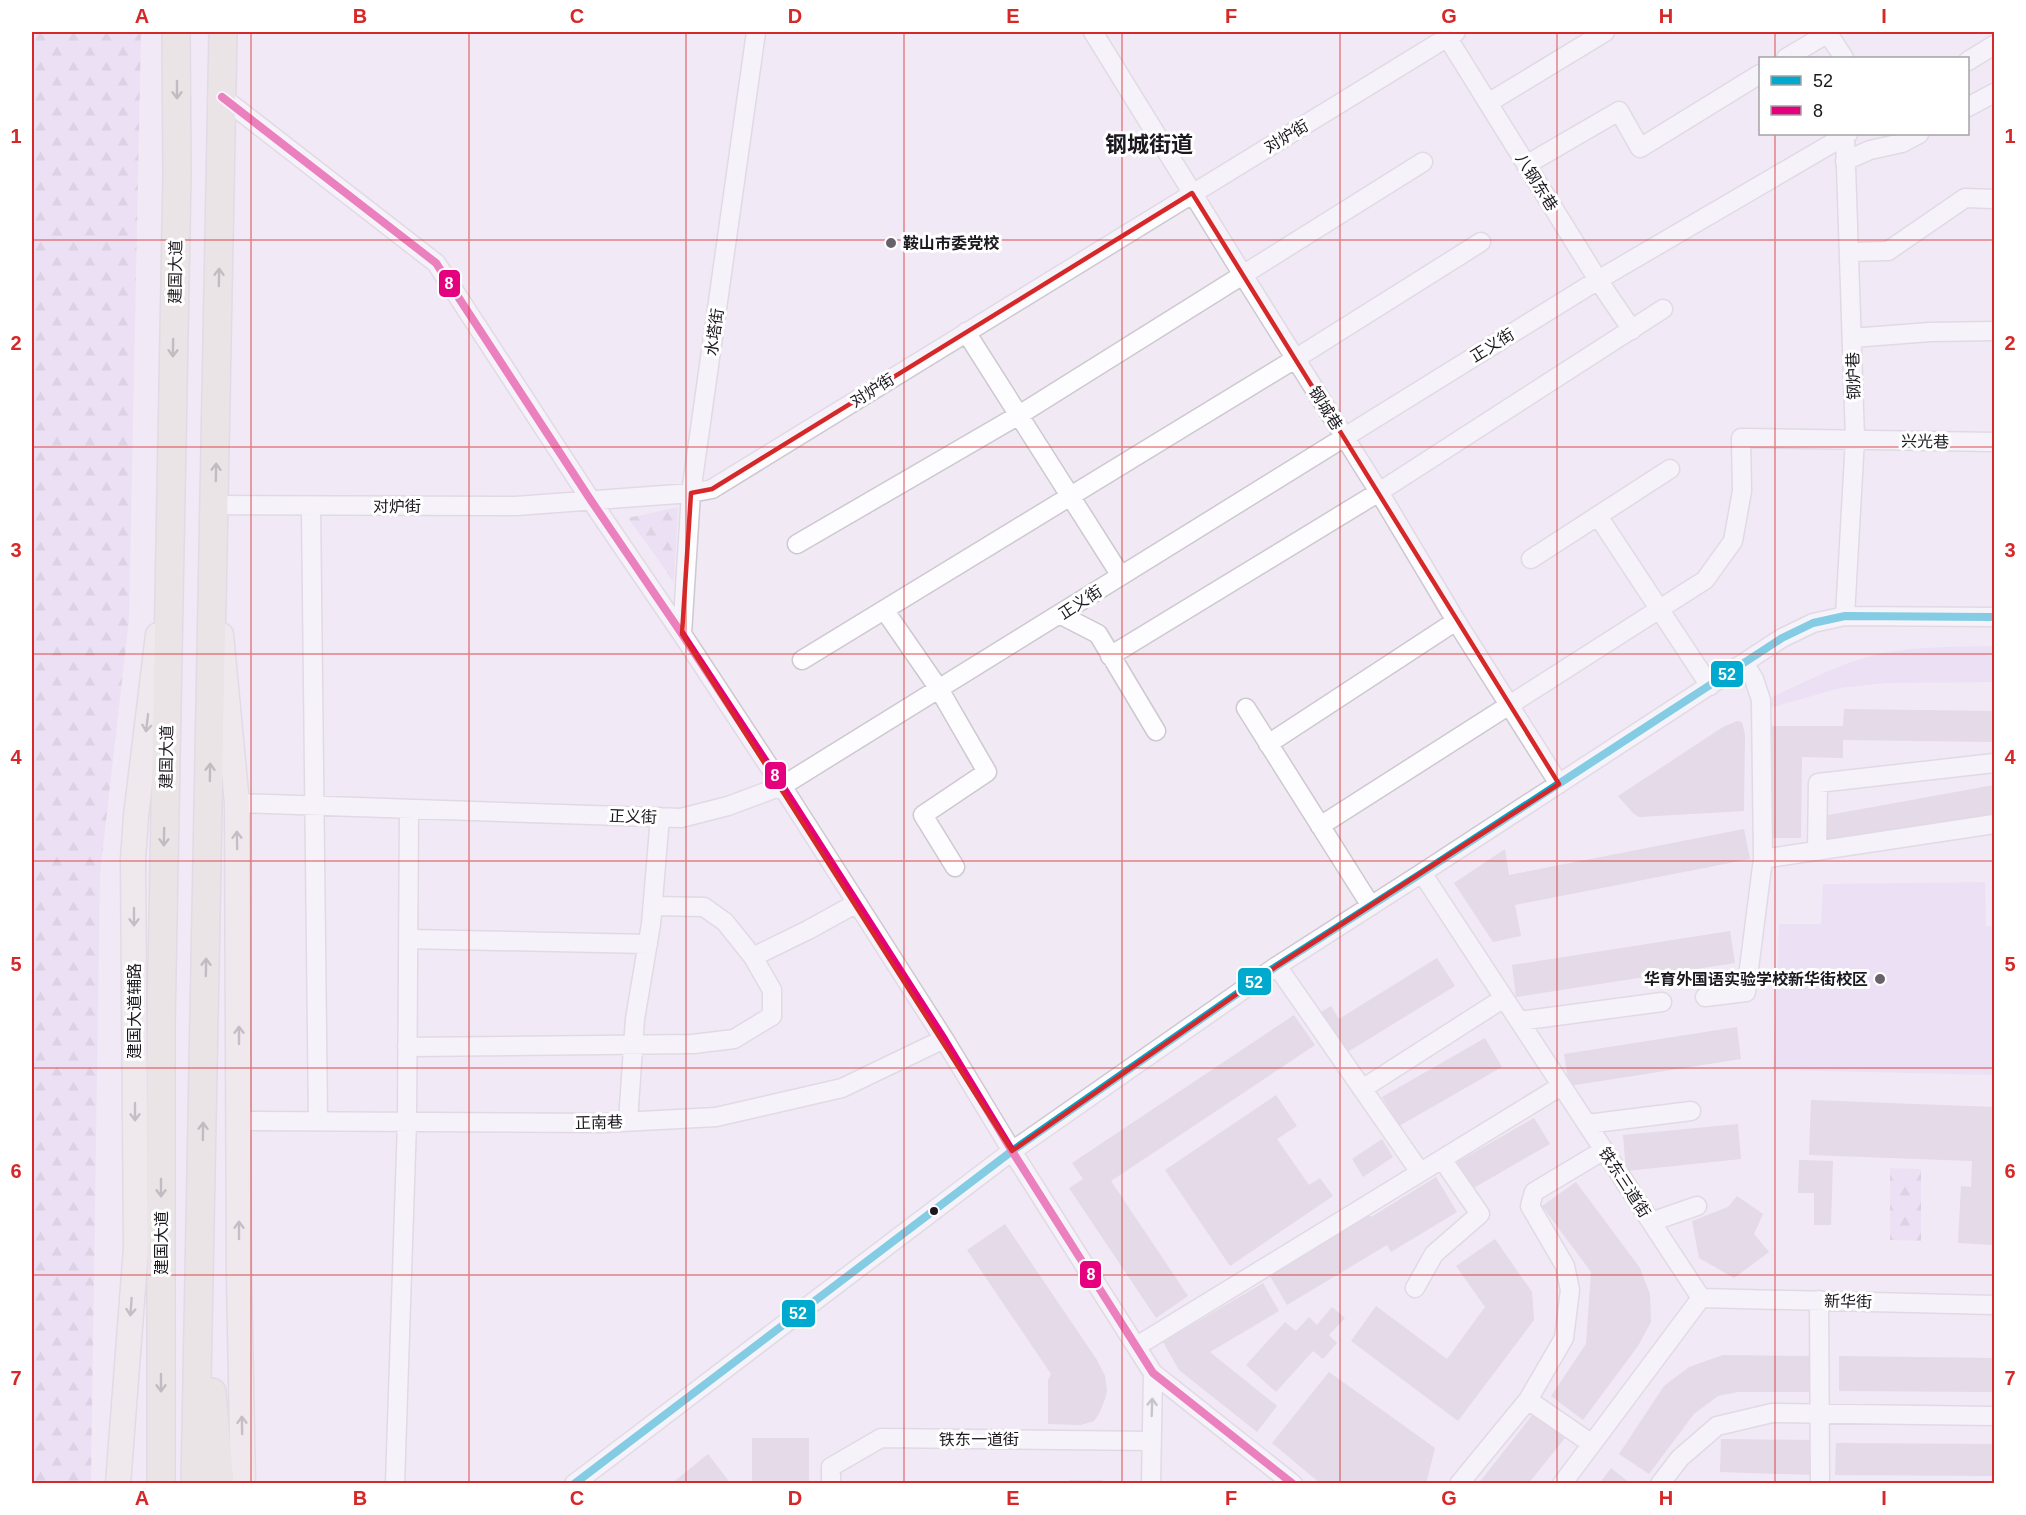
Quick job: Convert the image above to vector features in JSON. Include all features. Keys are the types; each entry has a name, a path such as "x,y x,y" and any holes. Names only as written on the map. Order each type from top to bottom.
{"highway":[{"name":"建国大道","path":"161,1484 160,1025 177,175 176,32"},
{"path":"195,1484 223,32"},
{"path":"200,1260 220,1484"},
{"path":"156,1484 161,1445"}],"main road":[{"name":"建国大道辅路","path":"118,1484 136,1248 134,849 136,816 170,540"},
{"path":"214,552 237,802 243,1484"}],"street":[{"name":"水塔街","path":"682,634 691,493 756,32"},
{"name":"钢城巷","path":"1093,32 1379,492 1456,621 1559,783"},
{"path":"1488,103 1605,32"},
{"path":"1787,57 1828,32 1843,57"},
{"name":"对炉街","path":"215,506 516,506 691,493 712,489 1449,33"},
{"name":"八钢东巷","path":"1449,33 1526,165 1632,330"},
{"path":"1969,60 1995,45"},
{"path":"1526,165 1619,111 1640,148 1759,75"},
{"path":"1969,106 1995,93"},
{"path":"222,97 436,263 782,786 1153,1372 1293,1484"},
{"name":"钢炉巷","path":"1845,616 1855,439 1846,135"},
{"name":"正义街","path":"237,802 681,818 728,806 782,786 1598,280 1846,135"},
{"path":"1845,161 1870,150 1902,143 1917,135"},
{"path":"797,544 1019,415 1423,162"},
{"path":"1849,252 1888,251 1965,198 1995,199"},
{"path":"802,660 1295,359 1481,242"},
{"path":"1110,656 1379,492 1664,309"},
{"path":"1852,338 1930,332 1995,331"},
{"path":"966,332 1121,576"},
{"name":"兴光巷","path":"1659,609 1705,580 1733,541 1742,491 1741,438 1995,442"},
{"path":"1531,559 1670,469"},
{"path":"311,506 318,1121"},
{"path":"1598,516 1710,686"},
{"path":"1320,826 1659,609"},
{"path":"885,610 939,689 987,772 923,815 955,867"},
{"path":"1060,615 1098,634 1156,731"},
{"path":"574,1484 1012,1150 1277,966 1782,638 1813,623 1845,616 1995,617"},
{"path":"1268,744 1456,621"},
{"path":"1705,997 1746,992 1763,859 1761,700 1754,679 1744,663"},
{"path":"1246,708 1371,906"},
{"path":"1817,851 1818,783 1995,763"},
{"path":"395,1484 407,1122 409,809"},
{"path":"628,1121 635,1018 653,906 660,817"},
{"path":"1763,859 1995,824"},
{"name":"铁东三道街","path":"1422,873 1701,1298"},
{"path":"753,957 857,903"},
{"path":"407,1047 693,1044 734,1039 772,1016 772,990 753,957 725,922 704,907 653,906"},
{"path":"408,939 648,944"},
{"path":"1277,966 1420,1172"},
{"path":"1362,1089 1504,998"},
{"path":"1519,1022 1662,1002"},
{"name":"正南巷","path":"239,1121 603,1123 716,1117 842,1088 944,1039"},
{"path":"1137,1346 1561,1086"},
{"path":"1587,1124 1691,1111"},
{"path":"1459,1484 1528,1400 1564,1338 1570,1290 1565,1266 1530,1206 1534,1192 1604,1150"},
{"path":"1415,1288 1434,1254 1480,1214 1442,1159"},
{"path":"1651,1222 1697,1206"},
{"path":"1562,1484 1701,1298"},
{"name":"新华街","path":"1701,1298 1995,1305"},
{"path":"1819,1300 1820,1484"},
{"path":"1151,1484 1153,1372"},
{"path":"1528,1400 1592,1444"},
{"path":"1660,1484 1680,1458 1716,1426 1772,1413 1995,1416"},
{"name":"铁东一道街","path":"831,1484 831,1467 881,1438 1151,1441"}],"highlighted area":[{"path":"1192,193 1559,784 1277,966 1012,1151 682,634 691,493 712,489"}],"green space":[{"path":"32,32 141,32 129,620 100,874 91,1484 32,1483"},
{"path":"678,507 674,582 628,518"},
{"path":"1994,646 1994,682 1887,683 1840,688 1770,708 1768,699 1854,661 1911,649"},
{"path":"1985,882 1986,926 1994,926 1994,1075 1773,1070 1779,924 1821,924 1823,884"},
{"path":"1890,1168 1921,1169 1921,1241 1890,1240"}],"building":[{"path":"1844,709 1994,711 1994,742 1843,740 1843,758 1802,757 1801,838 1770,838 1771,726 1843,726"},
{"path":"1737,721 1742,722 1745,735 1744,811 1639,817 1618,796 1723,727"},
{"path":"1994,785 1994,815 1828,845 1823,816"},
{"path":"1744,829 1750,859 1515,905 1521,936 1493,942 1454,883 1505,849 1509,875"},
{"path":"1730,931 1735,963 1516,997 1512,965"},
{"path":"1437,958 1455,986 1346,1053 1321,1012 1331,1006 1339,1019"},
{"path":"1294,1015 1315,1045 1111,1181 1188,1296 1156,1318 1069,1188 1083,1179 1072,1163"},
{"path":"1737,1027 1741,1059 1569,1086 1564,1054"},
{"path":"1485,1038 1502,1067 1399,1126 1382,1097"},
{"path":"1276,1095 1297,1126 1277,1139 1309,1185 1320,1178 1333,1196 1230,1266 1165,1170"},
{"path":"1811,1100 1994,1107 1994,1245 1958,1243 1961,1186 1971,1187 1972,1161 1809,1155"},
{"path":"1534,1118 1550,1144 1472,1189 1457,1162"},
{"path":"1738,1124 1741,1159 1626,1171 1623,1135"},
{"path":"1382,1139 1393,1157 1363,1177 1352,1159"},
{"path":"1799,1160 1833,1161 1831,1225 1814,1225 1814,1193 1798,1193"},
{"path":"1436,1177 1457,1212 1391,1252 1387,1245 1287,1305 1268,1273 1368,1212 1371,1217"},
{"path":"1576,1182 1640,1268 1650,1294 1651,1322 1638,1346 1583,1420 1551,1396 1586,1344 1591,1272 1542,1206"},
{"path":"1737,1196 1763,1214 1754,1234 1769,1252 1734,1278 1699,1258 1692,1221 1728,1207"},
{"path":"1005,1224 1097,1360 1105,1376 1107,1390 1105,1399 1094,1421 1081,1425 1048,1424 1048,1380 1051,1374 967,1250"},
{"path":"1495,1239 1532,1292 1534,1320 1458,1421 1351,1341 1376,1306 1447,1359 1485,1307 1456,1266"},
{"path":"1263,1283 1279,1311 1210,1352 1277,1406 1257,1432 1179,1370 1163,1342"},
{"path":"1332,1307 1345,1318 1329,1335 1337,1343 1323,1359 1313,1351 1276,1392 1246,1365 1285,1322 1296,1331 1309,1317 1317,1325"},
{"path":"1723,1355 1811,1356 1809,1392 1738,1392 1718,1396 1694,1414 1649,1474 1619,1454 1664,1386 1689,1367"},
{"path":"1839,1356 1994,1358 1994,1392 1839,1391"},
{"path":"1329,1372 1435,1448 1426,1484 1321,1484 1272,1443"},
{"path":"1533,1414 1565,1438 1528,1484 1478,1484"},
{"path":"752,1438 809,1438 809,1484 752,1484"},
{"path":"1721,1439 1813,1440 1814,1475 1720,1472"},
{"path":"1836,1443 1994,1444 1994,1476 1835,1475"},
{"path":"708,1454 731,1484 671,1484"},
{"path":"1611,1468 1631,1484 1599,1484"},
{"path":"1069,1480 1103,1480 1103,1484 1069,1484"}],"transit line":[{"name":"8","path":"222,97 436,263 782,786 1153,1373 1293,1484"},
{"name":"52","path":"574,1484 1012,1151 1277,966 1782,638 1813,623 1845,616 1994,617"}],"place":[{"name":"鞍山市委党校","path":"891,243"},
{"name":"华育外国语实验学校新华街校区","path":"1880,979"}],"district":[{"name":"钢城街道","path":"1149,144"}]}
